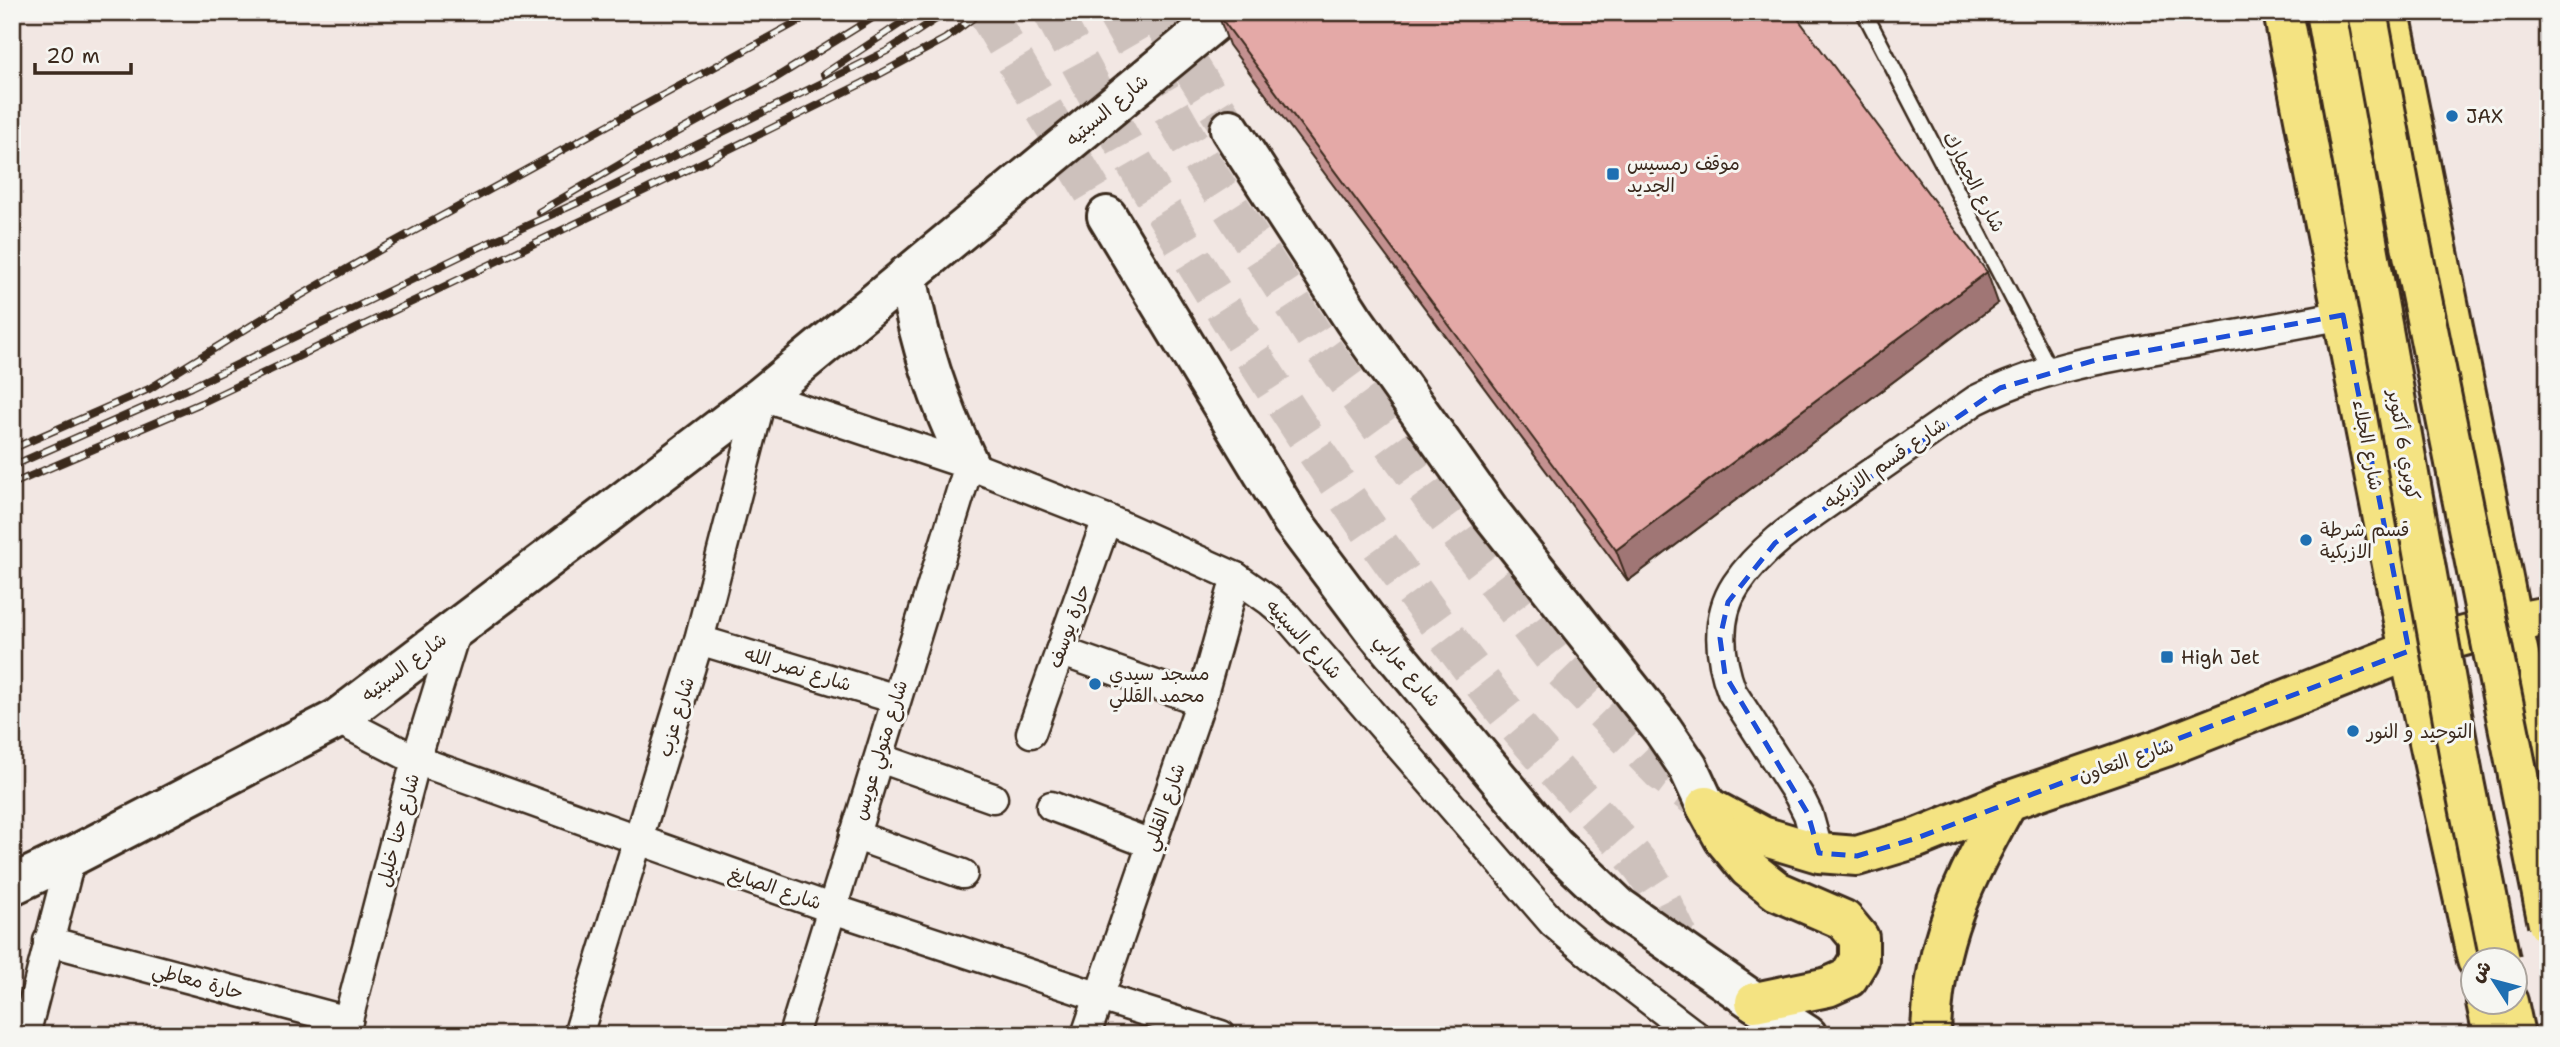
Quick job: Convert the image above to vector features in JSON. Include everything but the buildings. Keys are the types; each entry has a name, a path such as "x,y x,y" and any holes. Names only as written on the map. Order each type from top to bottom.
{"main road":[{"name":"شارع الجلاء","path":"2283,12 2409,651 2474,946"},
{"name":"كوبري 6 أكتوبر","path":"2326,12 2464,781 2497,946"},
{"path":"2367,12 2523,811 2548,924"},
{"path":"2390,12 2530,619 2548,782"},
{"name":"شارع التعاون","path":"1706,806 1762,836 1819,853 1857,856 1917,838 2008,801 2165,747 2409,651 2530,619"},
{"path":"1931,1035 1931,1000 1939,955 1952,911 1970,869 2008,801"},
{"path":"1706,806 1724,839 1748,868 1777,891 1844,920 1859,938 1859,960 1848,978 1828,987 1755,1002"},
{"path":"2489,1016 2494,1035"},
{"path":"2511,1016 2515,1035"}],"street":[{"name":"شارع السبتيه","path":"12,885 71,858 337,719 762,396 1226,12"},
{"path":"1230,129 1354,320 1491,513 1663,730 1688,767 1706,806"},
{"name":"شارع عرابي","path":"1107,216 1291,519 1384,641 1554,845 1619,908 1807,1035"},
{"path":"907,275 916,325 929,373 947,420 969,465"},
{"name":"شارع قسم الازبكيه","path":"1819,853 1808,814 1732,692 1725,675 1720,638 1728,602 1736,586 1774,543 1976,400 2000,388 2050,370 2343,315"},
{"name":"شارع السبتيه","path":"762,396 969,465 1107,519 1236,577 1253,588 1286,615 1553,923 1689,1033"},
{"name":"شارع عزب","path":"578,1035 699,640 762,396"},
{"name":"شارع متولي عويس","path":"793,1035 969,465"},
{"name":"حارة يوسف","path":"1031,733 1107,519"},
{"name":"شارع القللي","path":"1086,1035 1201,701 1236,577"},
{"name":"شارع حنا خليل","path":"346,1028 416,760 457,627"},
{"name":"شارع نصر الله","path":"699,640 896,699"},
{"path":"1060,651 1201,701"},
{"name":"شارع الصايغ","path":"337,719 416,760 639,840 833,909 1222,1035"},
{"path":"880,758 992,798"},
{"path":"1051,806 1151,844"},
{"path":"854,835 963,874"},
{"path":"26,1035 71,858"},
{"name":"حارة معاطي","path":"48,941 346,1028"}],"lane":[{"name":"شارع الجمارك","path":"1864,12 2050,370"}],"highlighted area":[{"path":"2343,315 2409,651 1917,838 1857,856 1819,853 1808,814 1725,675 1720,638 1728,602 1775,543 2000,388 2096,360"}],"tunnel":[{"path":"986,12 1107,216"},
{"path":"1052,12 1141,174 1235,328 1319,456 1406,582 1499,704 1642,867 1655,887 1689,957"},
{"path":"1115,12 1196,154 1320,345 1464,542 1562,670 1661,772 1706,806"},
{"path":"1156,12 1230,129"}],"railway":[{"path":"14,448 149,389 291,301 385,247 815,12"},
{"path":"539,212 769,82 882,12"},
{"path":"824,74 918,12"},
{"path":"12,466 191,387 469,252 597,194 887,51 947,12"},
{"path":"12,484 201,403 679,174 863,83 945,39 981,12"}],"place":[{"name":"JAX","path":"2452,116"},
{"name":"موقف رمسيس الجديد","path":"1613,174"},
{"name":"قسم شرطة الازبكية","path":"2306,540"},
{"name":"High Jet","path":"2167,657"},
{"name":"مسجد سيدي محمد القللي","path":"1095,684"},
{"name":"التوحيد و النور","path":"2353,731"}]}
